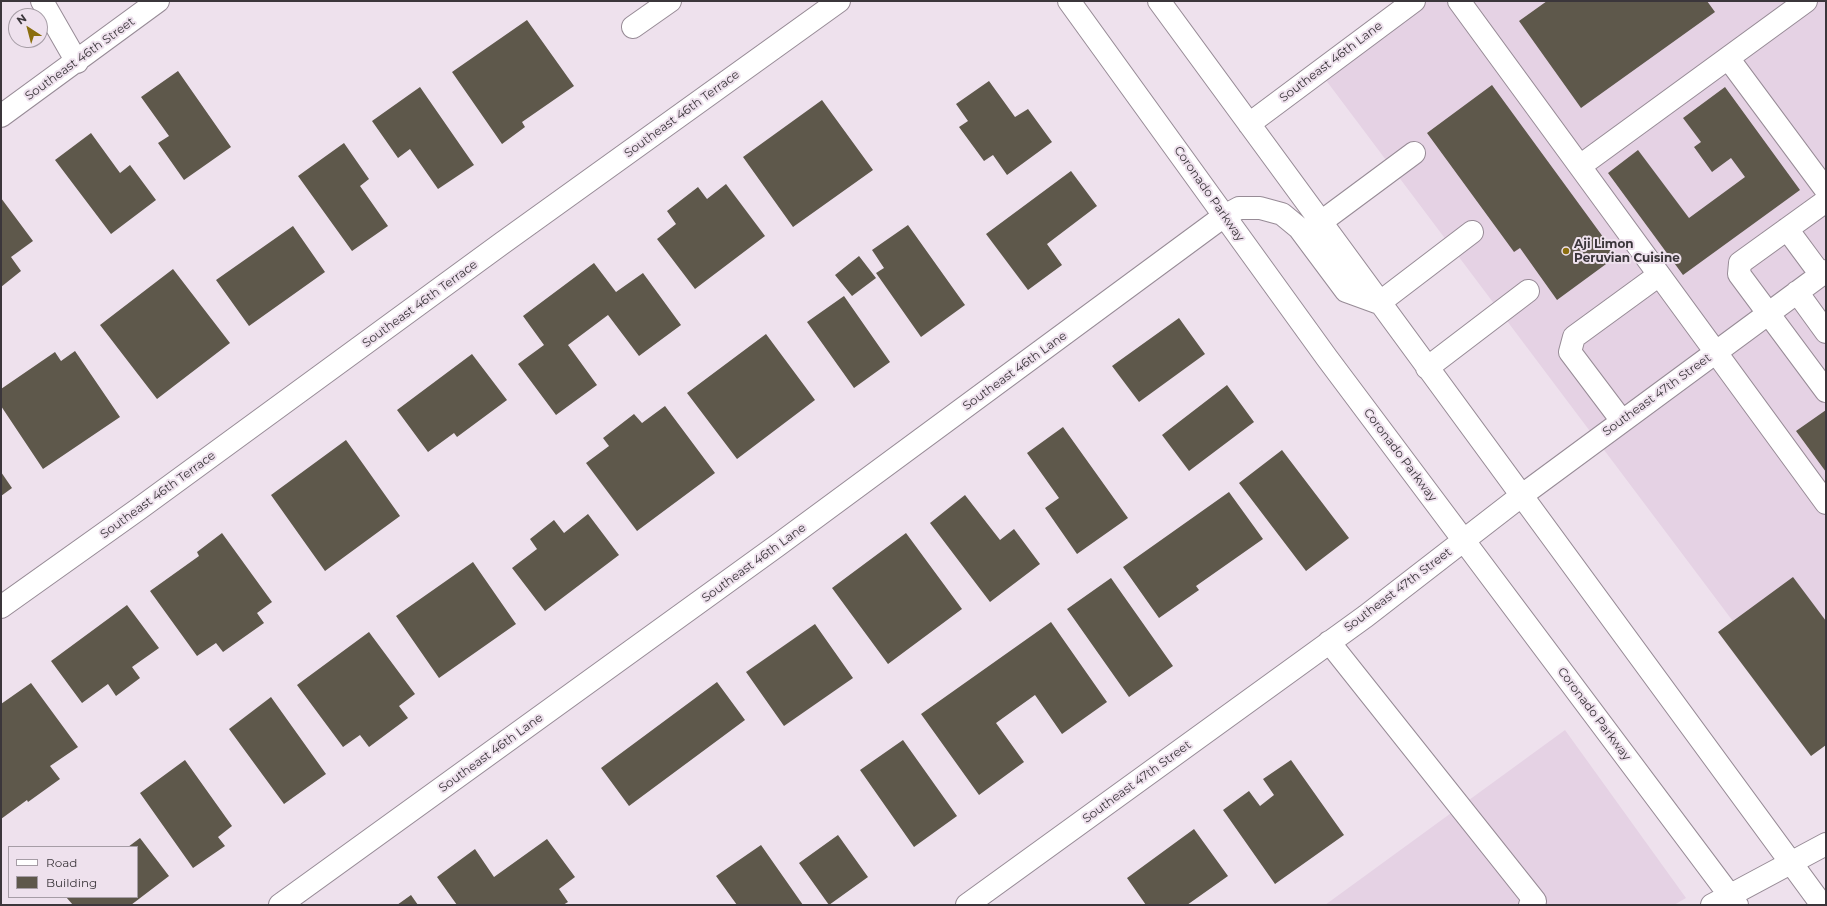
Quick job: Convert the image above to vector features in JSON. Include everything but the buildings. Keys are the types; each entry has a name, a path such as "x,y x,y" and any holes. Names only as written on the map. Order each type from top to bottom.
{"street":[{"path":"42,1 77,62"},
{"name":"Southeast 46th Street","path":"1,116 77,62 158,1"},
{"path":"633,27 670,1"},
{"name":"Southeast 46th Terrace","path":"1,607 147,503 507,240 839,1"},
{"name":"Coronado Parkway","path":"1069,1 1224,216 1464,541 1726,902"},
{"path":"1159,1 1822,905"},
{"name":"Southeast 46th Lane","path":"1249,124 1414,1"},
{"path":"1459,1 1826,503"},
{"path":"1580,166 1806,1"},
{"path":"1728,58 1826,190"},
{"path":"1321,222 1414,154"},
{"path":"1826,201 1740,263 1739,274 1826,391"},
{"name":"Southeast 46th Lane","path":"280,905 778,545 1224,216 1239,208 1260,208 1282,214 1299,228 1346,291 1380,303"},
{"path":"1787,229 1824,273"},
{"path":"1380,303 1472,232"},
{"name":"Southeast 47th Street","path":"967,905 1329,642 1622,420 1824,273"},
{"path":"1622,420 1570,352 1574,337 1659,275"},
{"path":"1427,368 1528,291"},
{"path":"1797,292 1826,332"},
{"path":"1329,642 1535,901 1530,905"},
{"path":"1726,902 1791,862 1826,844"}],"shaded area":[{"path":"1400,1 1826,1 1826,745 1313,63"},
{"path":"1565,730 1686,898 1674,905 1325,905"}],"place":[{"name":"Aji Limon Peruvian Cuisine","path":"1566,251"}]}
